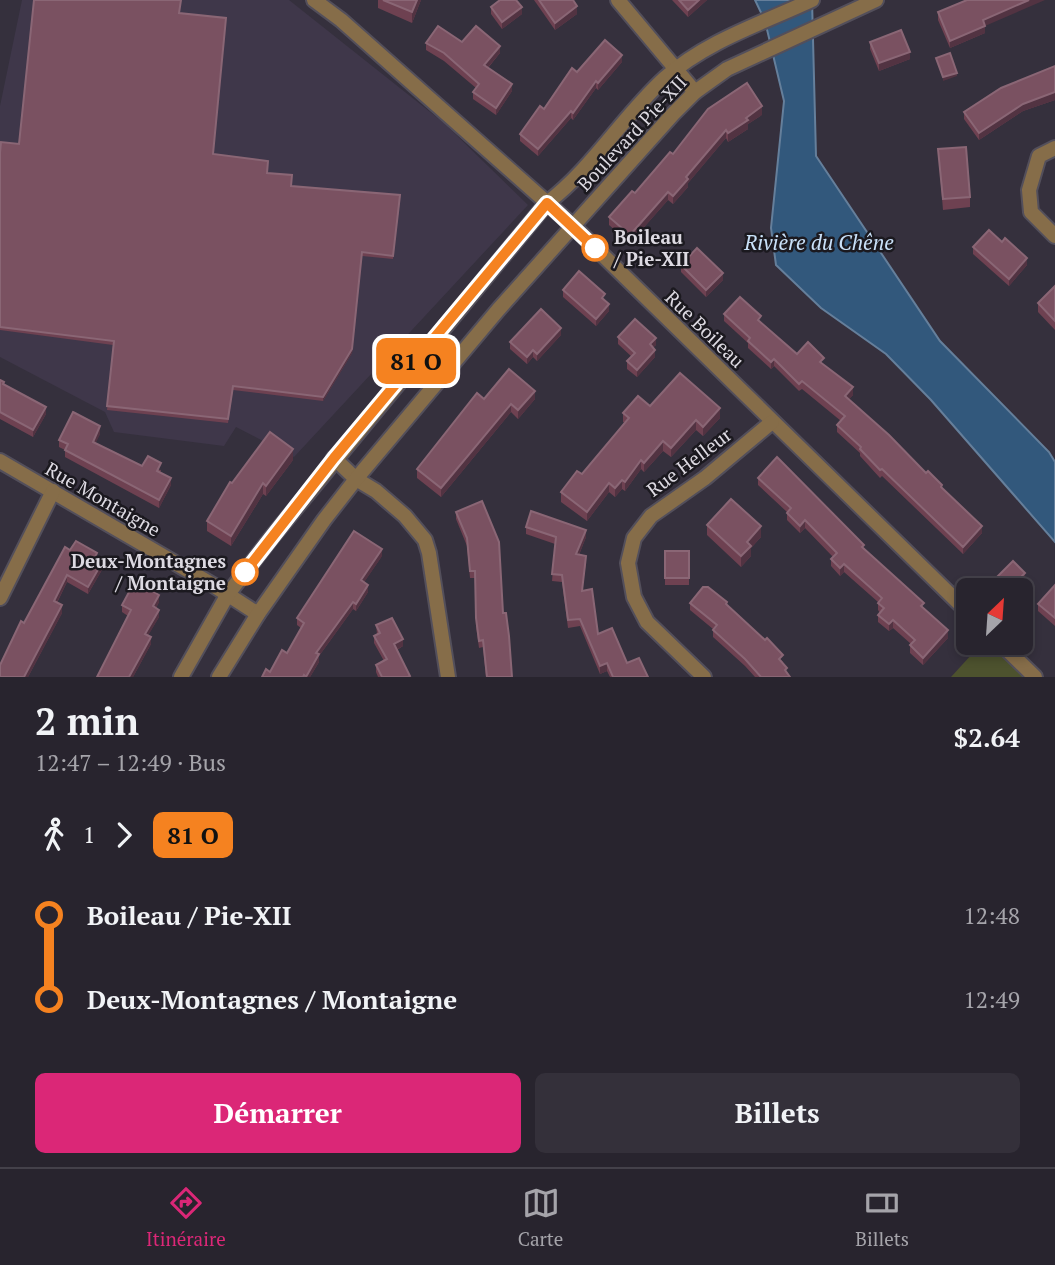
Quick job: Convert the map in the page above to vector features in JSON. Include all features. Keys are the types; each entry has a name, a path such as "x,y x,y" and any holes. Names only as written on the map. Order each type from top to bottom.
{"street":[{"name":"Rue Boileau","path":"314,0 341,20 572,225 956,600"},
{"path":"618,0 695,92"},
{"name":"Boulevard Pie-XII","path":"181,677 228,594 334,458 547,203 564,190 646,97 677,68 713,46 812,0"},
{"name":"Boulevard Pie-XII","path":"219,677 258,614 356,479 572,225 695,92 727,69 876,0"},
{"path":"1055,148 1039,156 1029,190 1031,212 1055,236"},
{"name":"Rue Helleur","path":"704,677 642,614 634,597 628,563 634,538 651,516 705,478 772,422"},
{"path":"334,458 356,479 376,491 405,516 425,540 448,677"},
{"name":"Rue Montaigne","path":"0,461 258,614"},
{"path":"0,598 53,491"},
{"path":"1012,655 1035,677"}],"shaded area":[{"path":"22,0 289,0 444,123 528,205 294,457 236,427 224,446 114,432 105,412 0,357 0,106"}],"green space":[{"path":"971,655 1016,655 1038,677 951,677"}],"water":[{"name":"Rivière du Chêne","path":"755,0 812,0 816,156 940,341 1049,452 1055,462 1055,542 931,400 886,354 821,308 776,265 771,228 784,101 765,21"}],"building":[{"path":"34,0 181,0 179,13 226,18 213,154 268,161 267,173 292,175 291,186 400,195 393,256 362,252 352,349 323,397 233,386 228,419 107,406 114,341 0,327 1,142 19,144"},
{"path":"383,0 417,0 412,12"},
{"path":"500,0 516,0 522,7 502,22 491,7"},
{"path":"539,0 573,0 577,6 555,23"},
{"path":"679,0 699,0 688,10"},
{"path":"967,0 1029,0 983,20 985,26 950,41 938,12"},
{"path":"438,26 462,42 476,26 500,46 484,65 512,84 496,108 473,92 479,84 444,53 426,43"},
{"path":"901,30 910,52 879,63 870,42"},
{"path":"605,40 622,55 598,83 596,81 573,113 571,111 538,149 520,134 540,106 544,109 572,68 577,72"},
{"path":"950,53 957,73 943,77 936,58"},
{"path":"1055,66 1055,92 1023,104 979,133 964,112 1001,88"},
{"path":"747,83 762,106 746,118 748,120 728,133 726,130 673,196 668,192 630,235 609,217 632,191 635,193 670,152 673,154 708,109"},
{"path":"966,147 970,197 943,199 938,149"},
{"path":"989,230 1002,242 1005,238 1027,258 1009,279 973,247"},
{"path":"697,248 723,273 706,290 681,265"},
{"path":"579,271 605,294 602,298 609,304 596,319 563,290"},
{"path":"1055,286 1055,321 1038,303"},
{"path":"740,297 761,316 758,320 797,354 808,342 824,358 820,362 853,387 845,396 926,473 928,471 982,526 963,547 880,470 861,447 837,425 845,416 802,381 799,384 774,359 771,362 748,341 750,338 724,314"},
{"path":"541,309 561,328 537,354 533,350 527,357 510,342"},
{"path":"635,319 656,338 650,344 655,350 637,370 627,361 635,353 618,337"},
{"path":"509,369 535,391 518,410 511,404 441,488 417,469 477,393 484,399"},
{"path":"680,373 720,408 703,427 696,420 671,448 663,441 644,463 641,460 625,482 622,480 615,488 609,483 587,512 561,492 577,471 582,474 629,418 623,413 638,396 650,406"},
{"path":"0,380 46,407 33,430 0,412"},
{"path":"73,412 100,426 93,442 142,466 148,456 161,463 157,471 171,478 159,500 65,450 68,444 59,440"},
{"path":"270,432 293,449 266,486 263,483 231,536 207,521 230,482 232,483"},
{"path":"777,457 864,545 862,547 924,603 921,606 948,630 923,658 910,645 915,640 893,620 889,624 878,615 884,608 878,603 882,598 844,564 840,568 831,559 837,553 805,520 800,526 787,513 791,508 758,478"},
{"path":"731,499 761,526 747,542 751,546 741,556 707,525"},
{"path":"482,501 499,542 503,613 506,613 512,677 487,677 483,640 479,641 476,618 475,571 470,571 467,538 456,512"},
{"path":"531,511 586,530 576,554 586,556 582,591 592,589 598,634 612,628 627,663 639,658 648,677 613,677 607,663 600,666 580,619 568,620 562,575 552,574 556,537 526,527"},
{"path":"354,531 382,549 361,580 368,585 316,653 319,654 306,677 262,677 266,669 270,672 282,650 287,653 304,623 297,618"},
{"path":"76,541 97,553 95,557 103,561 88,587 67,575 54,601 62,605 24,677 0,677 0,665 21,621 24,623 65,547 70,550"},
{"path":"665,551 689,551 689,578 665,578"},
{"path":"1013,561 1025,573 1020,578 996,578"},
{"path":"135,581 159,595 153,606 159,610 145,634 151,637 129,677 97,677 131,610 122,605"},
{"path":"1055,585 1055,618 1038,604"},
{"path":"703,587 708,587 727,602 726,604 765,640 767,638 783,655 779,659 787,668 785,670 790,677 761,677 713,630 717,625 690,603"},
{"path":"392,618 403,639 394,644 410,676 408,677 382,677 376,665 387,659 374,636 380,633 376,625"}],"bus line":[{"path":"245,572 334,458 547,203 595,248"}],"place":[{"name":"Boileau / Pie-XII","path":"595,248"},
{"name":"Deux-Montagnes / Montaigne","path":"245,572"}]}
